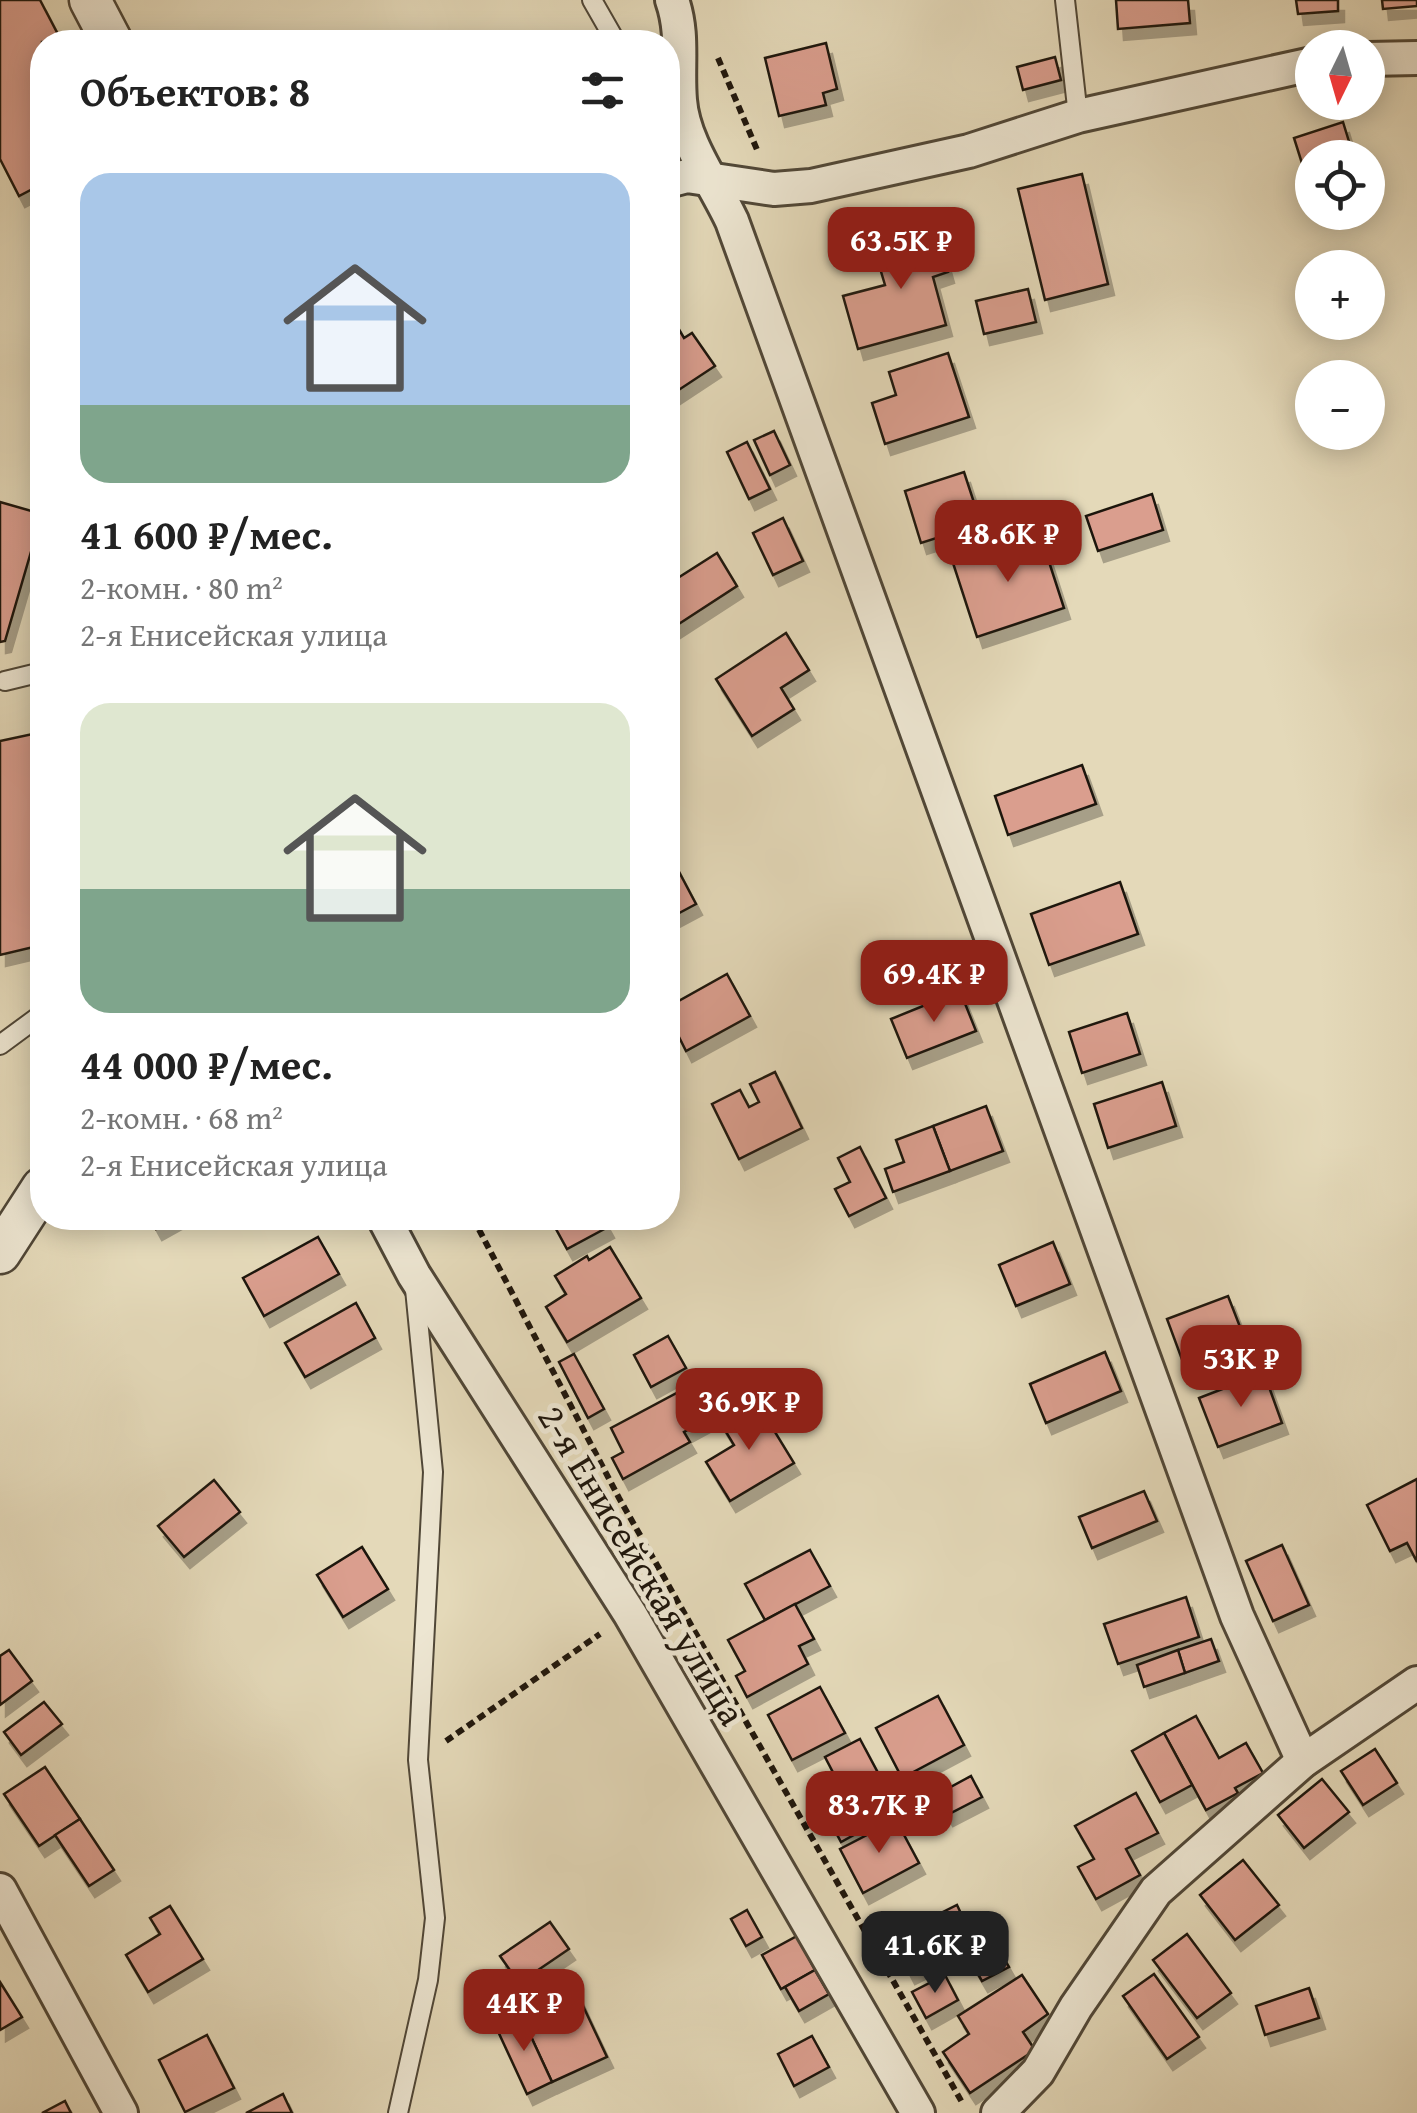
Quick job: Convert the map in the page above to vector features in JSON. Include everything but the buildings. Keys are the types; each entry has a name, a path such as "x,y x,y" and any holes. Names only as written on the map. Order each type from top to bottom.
{"street":[{"path":"90,0 106,30"},
{"path":"672,0 679,30"},
{"path":"1385,59 1417,58"},
{"path":"680,178 710,177 748,187 811,186 969,151 1078,116 1295,68"},
{"path":"680,113 732,221 1237,1616 1303,1762"},
{"path":"1,1249 30,1206"},
{"name":"2-я Енисейская улица","path":"390,1230 414,1276 630,1614 918,2113"},
{"path":"998,2113 1038,2072 1076,2007 1156,1891 1303,1762 1417,1683"},
{"path":"0,1890 120,2113"}],"lane":[{"path":"592,0 609,30"},
{"path":"1065,0 1078,116"},
{"path":"6,682 30,675"},
{"path":"0,1045 30,1023"},
{"path":"398,2113 428,1980 435,1918 418,1760 433,1472 414,1276"}],"path":[{"path":"716,53 755,148 766,164"},
{"path":"478,1230 619,1498 968,2113"},
{"path":"418,1760 630,1614"}]}
